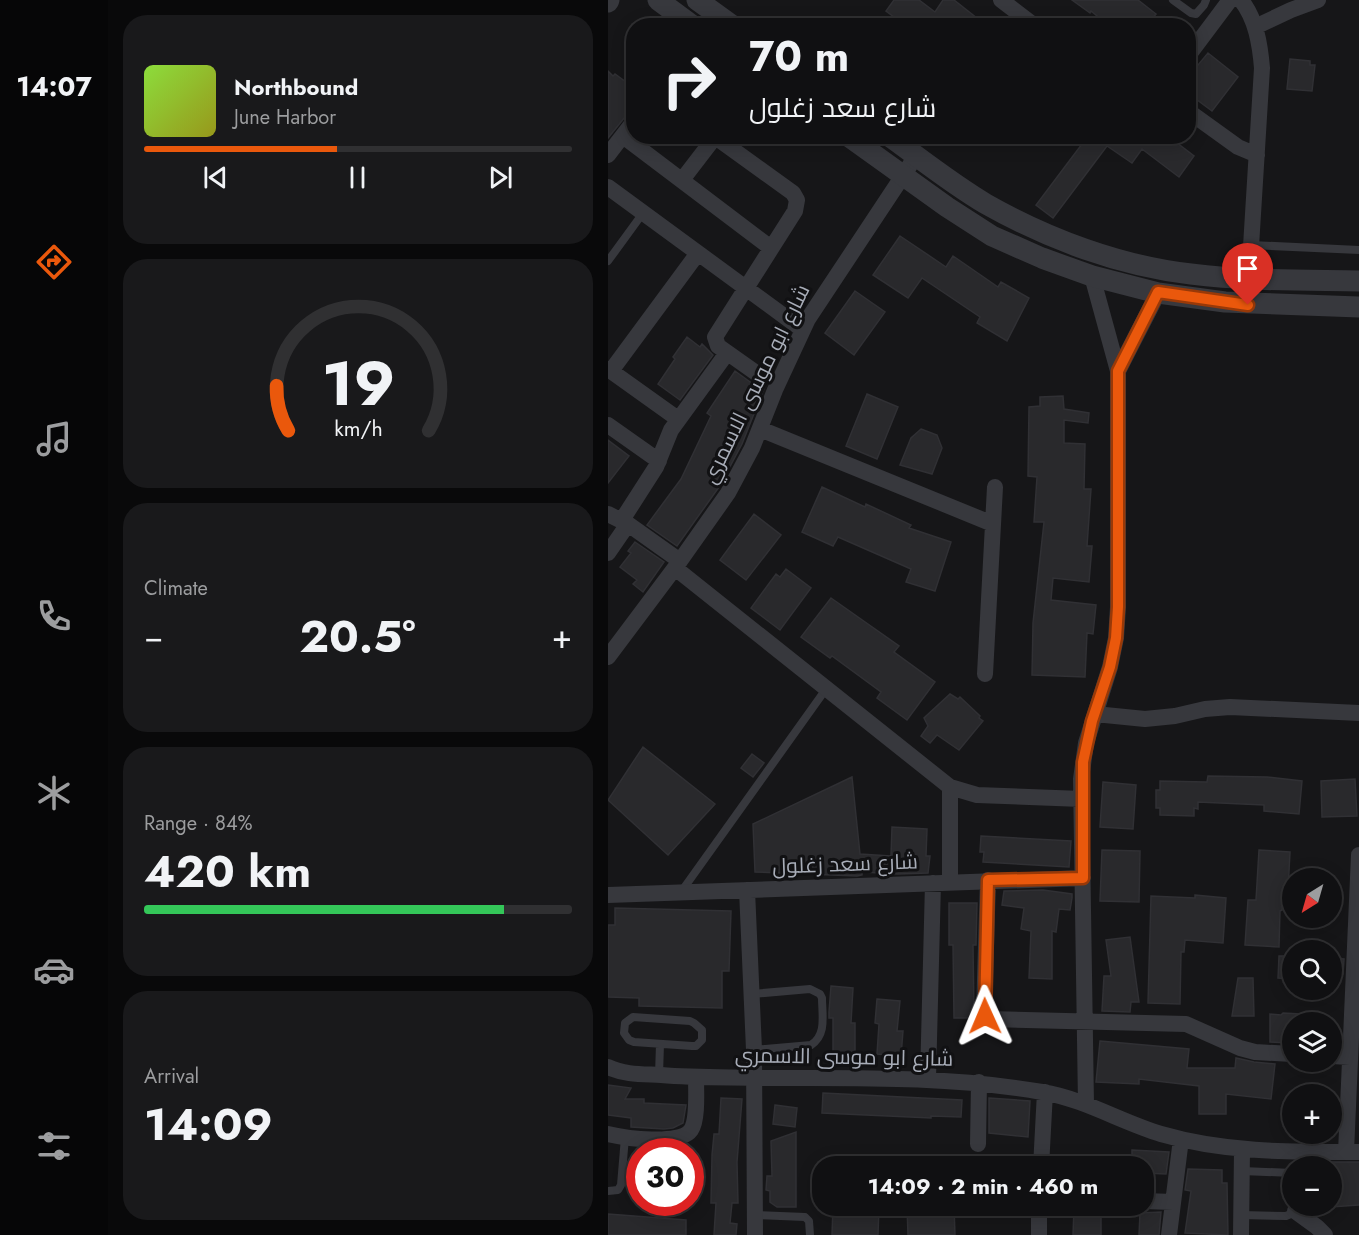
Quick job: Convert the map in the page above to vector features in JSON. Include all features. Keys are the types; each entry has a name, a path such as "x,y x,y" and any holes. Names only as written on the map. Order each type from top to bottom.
{"street":[{"path":"658,0 683,18"},
{"path":"697,0 722,18"},
{"path":"1001,0 1025,18"},
{"path":"1196,45 1230,0"},
{"path":"1241,0 1255,27 1261,48 1262,68 1249,279"},
{"path":"1255,27 1291,5 1318,0"},
{"path":"1196,117 1238,147 1257,155"},
{"path":"608,155 626,132"},
{"path":"634,144 771,248"},
{"path":"682,180 709,144"},
{"path":"724,144 795,196 797,204 795,211 715,337 716,344 759,375"},
{"path":"859,144 992,236 1042,258 1092,276 1158,292 1248,305 1360,307"},
{"path":"900,144 985,203 1059,239 1099,253 1189,274 1249,279 1360,281"},
{"name":"شارع ابو موسى الاسمري","path":"608,657 728,493 760,429 775,390 814,309 916,156"},
{"path":"608,187 803,330"},
{"path":"678,419 609,370 698,253"},
{"path":"1086,1104 1083,762 1110,667 1116,638 1118,607 1118,371 1092,276"},
{"path":"1225,302 1227,278"},
{"path":"1118,371 1158,292"},
{"path":"608,553 620,519 659,462 671,430 727,353"},
{"path":"608,425 659,462"},
{"path":"760,429 993,524"},
{"path":"985,674 995,487"},
{"path":"620,519 950,788 977,795 1082,799"},
{"path":"1095,714 1145,718 1175,716 1205,709 1230,707 1360,713"},
{"path":"928,1079 941,883 950,788"},
{"path":"1353,1152 1350,1057 1359,855"},
{"name":"شارع سعد زغلول","path":"608,895 1083,878"},
{"path":"988,880 985,1016 992,1020 1186,1024 1240,1048 1255,1052 1282,1053"},
{"path":"747,890 755,1078 755,1235"},
{"path":"1342,1057 1350,1057"},
{"name":"شارع ابو موسى الاسمري","path":"608,1067 634,1074 696,1078 928,1079 979,1082 1045,1092 1086,1104 1124,1121 1181,1139 1242,1150 1353,1152"},
{"path":"608,1134 649,1139 683,1137 691,1130 694,1120 696,1078"},
{"path":"978,1144 979,1082"},
{"path":"1041,1156 1045,1092"},
{"path":"1169,1235 1181,1139"},
{"path":"1241,1235 1242,1150"},
{"path":"1154,1201 1174,1202"},
{"path":"1039,1216 1039,1235"},
{"path":"1305,1216 1325,1235"}],"lane":[{"path":"1173,0 1194,14 1199,13 1206,0"},
{"path":"608,261 643,213"},
{"path":"1251,245 1360,250"},
{"path":"681,892 826,689"},
{"path":"752,994 810,989 820,993 822,998 822,1032 816,1042 811,1045 754,1050"},
{"path":"633,1017 659,1019 695,1023 702,1030 702,1040 696,1046 660,1044 629,1041 624,1033 625,1023 633,1017"},
{"path":"659,1075 660,1044"},
{"path":"608,1191 618,1190 621,1185 625,1137"},
{"path":"1242,1171 1282,1173"},
{"path":"755,1215 805,1217 809,1221 810,1235"},
{"path":"1241,1215 1282,1216"}],"building":[{"path":"894,0 919,0 935,12 943,0 954,0 977,18 895,18 886,11"},
{"path":"1072,0 1138,0 1156,14 1153,18 1099,18 1091,11 1090,13"},
{"path":"1208,53 1238,77 1212,111 1196,99 1196,67"},
{"path":"1290,59 1310,61 1310,65 1315,65 1312,91 1287,89"},
{"path":"608,71 626,82 626,116 608,138"},
{"path":"1082,144 1178,144 1194,156 1179,177 1142,149 1132,163 1107,146 1053,218 1036,205"},
{"path":"900,236 946,267 953,256 998,287 1001,282 1029,298 1007,341 977,323 980,317 922,278 908,298 873,275"},
{"path":"855,291 885,312 854,355 825,333"},
{"path":"687,337 700,347 702,344 713,355 680,400 658,384"},
{"path":"735,371 753,384 765,386 742,444 719,487 677,546 647,525 681,479 711,416 707,413"},
{"path":"867,394 898,407 877,459 846,446"},
{"path":"1063,396 1064,409 1089,413 1088,423 1064,420 1064,443 1085,444 1084,489 1091,489 1087,546 1092,546 1089,582 1053,578 1051,600 1096,605 1093,634 1087,633 1085,677 1032,675 1033,623 1044,522 1034,522 1037,477 1028,476 1029,407 1040,406 1040,397"},
{"path":"921,429 937,435 942,448 932,474 900,465 911,438"},
{"path":"608,440 629,456 608,483"},
{"path":"822,487 911,525 909,528 951,542 935,591 906,582 911,569 838,537 833,546 802,532"},
{"path":"754,514 781,535 746,580 720,560"},
{"path":"635,542 664,562 643,592 633,584 637,580 620,567 631,553 628,551"},
{"path":"786,569 811,588 780,630 751,608 776,574 780,577"},
{"path":"831,598 899,646 894,652 935,682 907,720 877,698 881,692 832,656 830,658 801,637"},
{"path":"950,694 958,699 960,697 983,721 959,750 937,735 930,743 921,736 928,726 924,718"},
{"path":"643,747 715,804 668,855 608,800"},
{"path":"752,754 764,763 753,777 741,768"},
{"path":"1208,776 1267,777 1302,781 1299,814 1264,811 1264,805 1198,802 1198,809 1194,808 1194,816 1160,815 1160,808 1156,808 1156,790 1160,790 1160,781 1207,782"},
{"path":"852,777 860,854 891,856 892,827 927,829 926,856 930,856 928,873 862,872 862,875 857,876 755,872 753,824"},
{"path":"1355,779 1357,816 1322,817 1321,781"},
{"path":"1103,782 1136,785 1133,829 1100,827"},
{"path":"981,836 1071,841 1069,867 983,862 984,852 980,852"},
{"path":"1102,850 1140,851 1139,902 1100,901"},
{"path":"1259,850 1290,852 1289,868 1282,868 1279,947 1245,945 1248,900 1256,900"},
{"path":"1043,890 1072,894 1070,910 1059,909 1056,932 1052,931 1052,979 1029,978 1031,931 1021,929 1024,908 1002,905 1004,891"},
{"path":"1195,895 1226,898 1223,943 1185,940 1184,952 1181,952 1180,1004 1148,1003 1151,896 1195,898"},
{"path":"949,903 977,903 976,945 973,945 975,1018 954,1018 953,945 949,945"},
{"path":"615,908 731,911 729,971 722,971 722,1008 639,1006 639,998 608,997 608,925 615,925"},
{"path":"1130,937 1139,1002 1131,1002 1130,1012 1102,1011 1104,976 1111,976 1106,940"},
{"path":"1279,956 1282,956 1282,978 1278,978"},
{"path":"1342,959 1344,959 1342,974"},
{"path":"1238,978 1253,978 1254,1016 1232,1016"},
{"path":"831,986 853,988 851,1023 855,1023 855,1054 833,1054 833,1018 829,1018"},
{"path":"877,999 900,1001 897,1031 903,1031 901,1056 877,1054 879,1024 875,1023"},
{"path":"1270,1014 1281,1015 1282,1043 1270,1042"},
{"path":"1100,1041 1189,1049 1187,1068 1235,1068 1236,1058 1275,1064 1271,1099 1226,1094 1226,1114 1199,1114 1199,1086 1139,1079 1139,1084 1096,1082"},
{"path":"608,1085 631,1088 625,1099 644,1099 644,1103 686,1105 683,1123 664,1129 631,1127 631,1118 608,1115"},
{"path":"823,1093 962,1100 961,1117 931,1116 931,1118 822,1113"},
{"path":"721,1098 742,1099 737,1162 738,1203 732,1203 730,1223 737,1224 736,1235 714,1235 716,1203 711,1203 712,1155 714,1134 719,1134"},
{"path":"989,1098 1030,1101 1028,1137 989,1133"},
{"path":"775,1105 797,1108 795,1127 773,1124"},
{"path":"796,1132 796,1207 777,1207 770,1202 770,1191 766,1190 767,1176 772,1176 771,1141"},
{"path":"1132,1150 1169,1152 1166,1174 1154,1173 1154,1156 1132,1156"},
{"path":"1342,1162 1360,1162 1360,1205 1342,1206"},
{"path":"1188,1169 1222,1170 1222,1183 1227,1183 1228,1235 1185,1233 1191,1191 1185,1190"},
{"path":"1154,1212 1161,1212 1159,1235 1139,1235 1140,1216 1154,1216"},
{"path":"608,1214 686,1220 686,1235 608,1235"},
{"path":"833,1216 879,1216 878,1235 832,1235"},
{"path":"907,1216 954,1216 955,1235 908,1235"},
{"path":"1074,1216 1101,1216 1101,1235 1073,1235"}],"route":[{"path":"985,1016 988,880 1083,878 1081,779 1083,762 1086,743 1102,696 1116,638 1118,371 1158,292 1248,305"}]}
